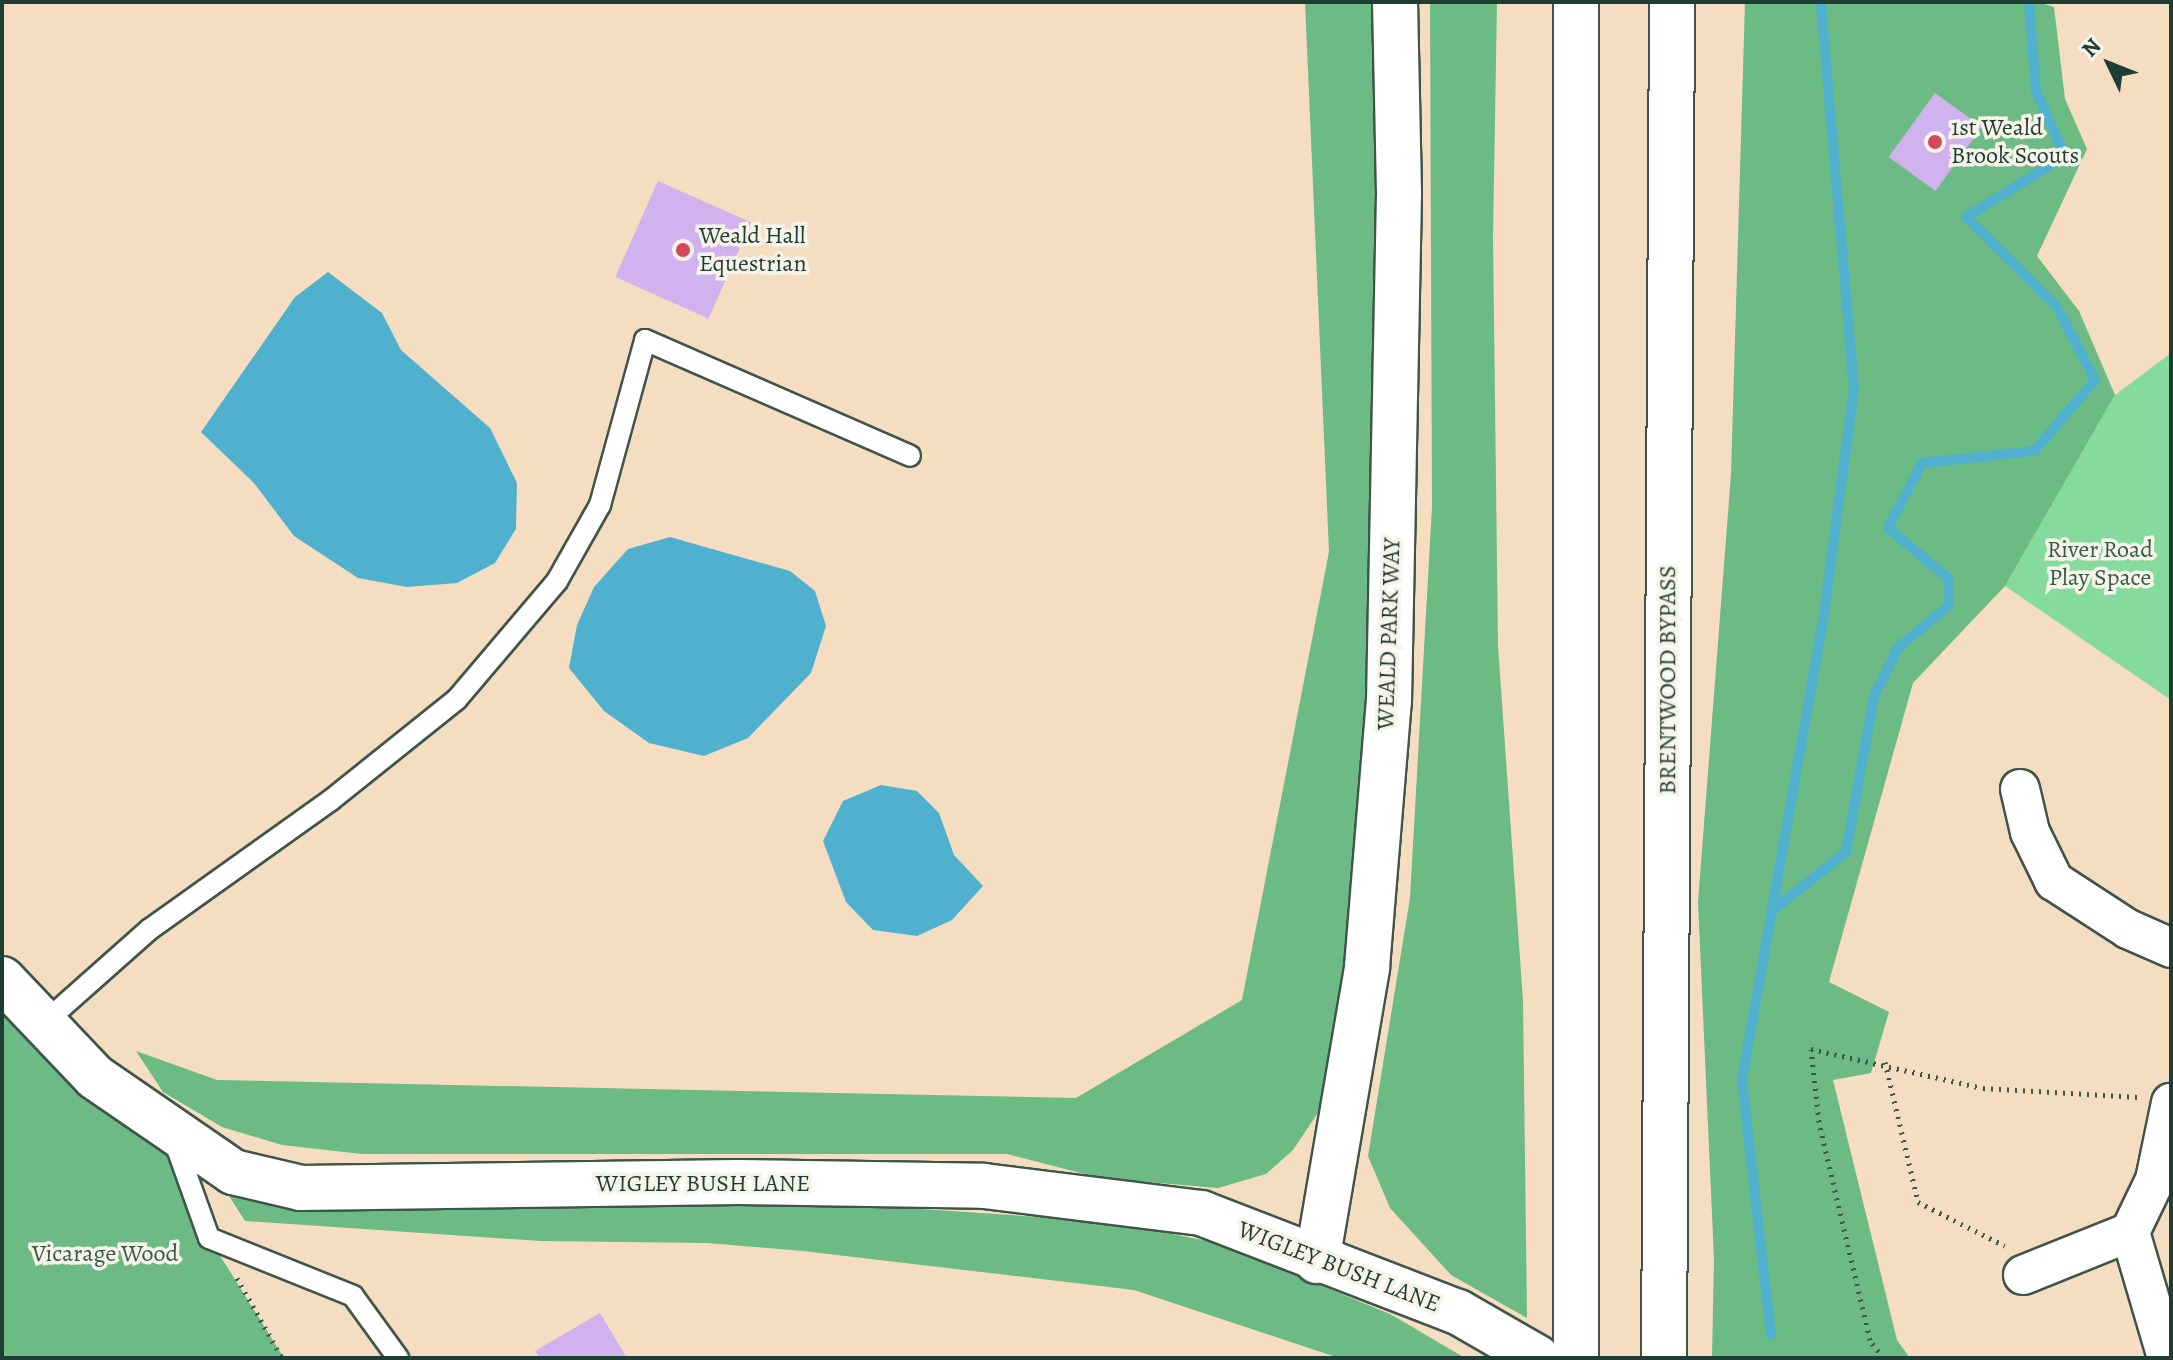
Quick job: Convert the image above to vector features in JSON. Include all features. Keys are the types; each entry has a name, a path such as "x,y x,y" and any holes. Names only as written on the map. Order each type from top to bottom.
{"main road":[{"name":"WEALD PARK WAY","path":"1317,1261 1367,967 1389,701 1399,192 1395,2"},
{"path":"1576,2 1576,1358"},
{"name":"BRENTWOOD BYPASS","path":"1664,1358 1672,2"},
{"name":"WIGLEY BUSH LANE","path":"2,979 95,1077 233,1172 301,1188 738,1182 984,1186 1201,1213 1317,1261 1458,1312 1538,1358"}],"street":[{"path":"2020,789 2030,832 2054,881 2128,929 2171,948"},
{"path":"2157,1100 2155,1180 2130,1232 2167,1358"},
{"path":"2034,1271 2130,1232"}],"lane":[{"path":"44,1023 150,929 331,800 457,699 557,581 600,505 645,340 910,456"},
{"path":"171,1132 209,1238 353,1296 376,1321 398,1358"}],"path":[{"path":"1883,1358 1870,1340 1819,1122 1811,1049 1885,1062 1983,1088 2157,1100"},
{"path":"1885,1062 1918,1202 2034,1271"},
{"path":"209,1238 282,1358"}],"green space":[{"path":"1305,2 1375,2 1378,353 1366,838 1325,1102 1293,1150 1266,1174 1218,1188 1100,1178 1007,1154 362,1154 282,1145 222,1127 163,1092 136,1051 217,1080 1076,1098 1242,1000 1329,552"},
{"path":"1430,2 1497,2 1493,237 1498,646 1523,1001 1527,1318 1451,1275 1390,1208 1368,1156 1410,898 1432,507"},
{"path":"1745,2 2038,2 2054,7 2065,99 2087,149 2037,256 2079,311 2115,395 2005,586 1913,683 1829,982 1889,1012 1871,1073 1833,1080 1897,1340 1910,1358 1712,1358 1714,1259 1698,902 1731,474"},
{"name":"River Road Play Space","path":"2171,353 2171,700 2005,586 2115,395"},
{"name":"Vicarage Wood","path":"2,979 171,1132 209,1238 284,1358 2,1358"},
{"path":"219,1180 757,1198 1113,1222 1222,1244 1392,1315 1465,1358 1339,1358 1134,1290 803,1251 707,1243 541,1241 245,1221"}],"water":[{"path":"328,272 382,313 401,350 490,428 517,483 516,529 495,563 457,583 407,587 358,578 294,536 254,483 201,432 295,297"},
{"path":"670,537 790,571 815,591 826,626 811,673 748,738 704,756 649,743 604,711 569,668 577,625 594,587 628,549"},
{"path":"881,785 917,791 939,813 954,855 983,886 952,920 917,936 873,930 846,902 823,841 843,801"}],"building":[{"name":"1st Weald Brook Scouts","path":"1935,93 1982,127 1935,191 1889,157"},
{"name":"Weald Hall Equestrian","path":"658,181 751,222 708,318 615,277"},
{"path":"600,1313 627,1358 540,1358 535,1351"}],"waterway":[{"path":"1771,1335 1742,1080 1823,621 1854,389 1821,2"},
{"path":"1772,911 1846,852 1874,696 1898,648 1949,605 1948,578 1888,528 1922,463 2034,451 2095,380 2057,307 1966,217 2065,156 2036,91 2029,2"}],"place":[{"name":"1st Weald Brook Scouts","path":"1935,142"},
{"name":"Weald Hall Equestrian","path":"683,250"}]}
